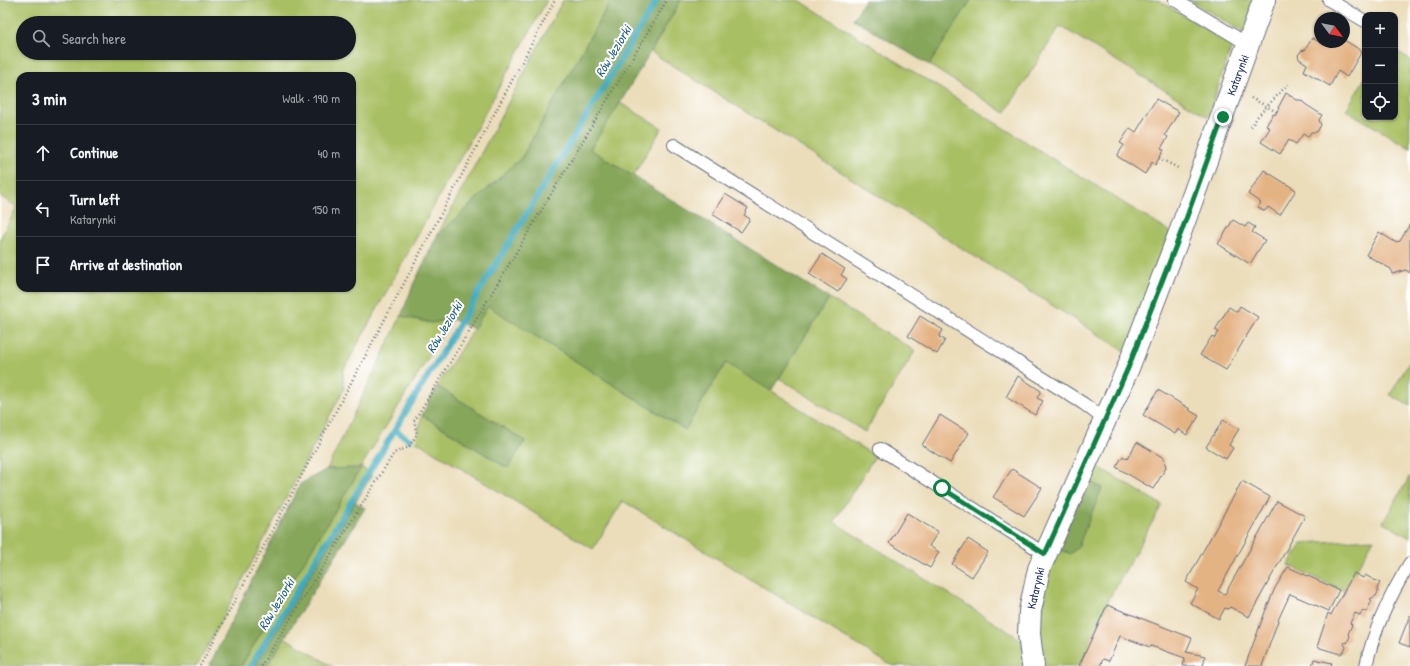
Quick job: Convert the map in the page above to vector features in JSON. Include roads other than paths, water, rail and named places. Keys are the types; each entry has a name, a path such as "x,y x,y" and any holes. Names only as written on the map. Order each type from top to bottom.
{"street":[{"name":"Katarynki","path":"1033,666 1029,634 1030,611 1039,569 1128,368 1182,230 1264,0"}],"lane":[{"path":"1175,0 1249,45"},
{"path":"1329,0 1362,20"},
{"path":"674,145 1077,399 1106,420"},
{"path":"880,449 1045,554"},
{"path":"1366,666 1382,615 1398,582 1410,563"}],"waterway":[{"name":"Rów Jeziorki","path":"251,666 657,0"},
{"path":"395,430 410,440"}]}
